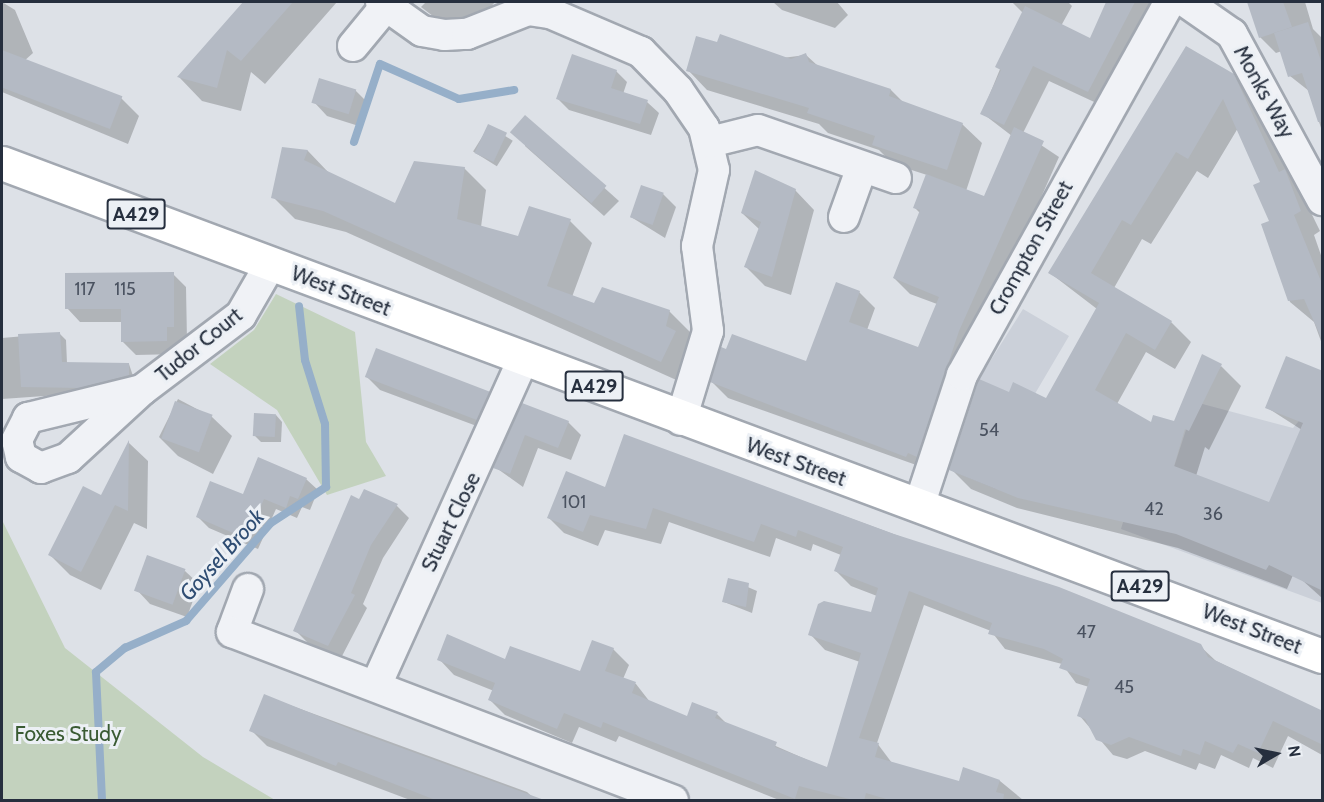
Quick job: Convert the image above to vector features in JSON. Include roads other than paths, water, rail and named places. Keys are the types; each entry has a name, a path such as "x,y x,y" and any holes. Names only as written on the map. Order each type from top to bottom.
{"main road":[{"name":"A429","path":"2,163 270,265"},
{"name":"West Street","path":"270,265 681,420 1323,656"}],"street":[{"name":"Crompton Street","path":"919,506 962,375 1170,2"},
{"name":"Monks Way","path":"1186,2 1232,34 1323,200"},
{"path":"353,46 384,4 422,31 445,35 467,34 540,10 623,43 661,68 710,142 714,170 698,246 708,331 681,420"},
{"path":"710,142 758,130 896,178"},
{"path":"844,217 862,167"},
{"name":"Tudor Court","path":"142,390 241,315 270,265"},
{"name":"Stuart Close","path":"377,683 523,359"},
{"path":"248,589 232,632 377,683 673,801"}],"waterway":[{"path":"354,142 380,64 459,99 514,90"},
{"name":"Goysel Brook","path":"102,800 96,672 125,648 186,621 271,523 326,487 325,424 305,360 299,306"}],"park label":[{"name":"Foxes Study","path":"68,734"}]}
